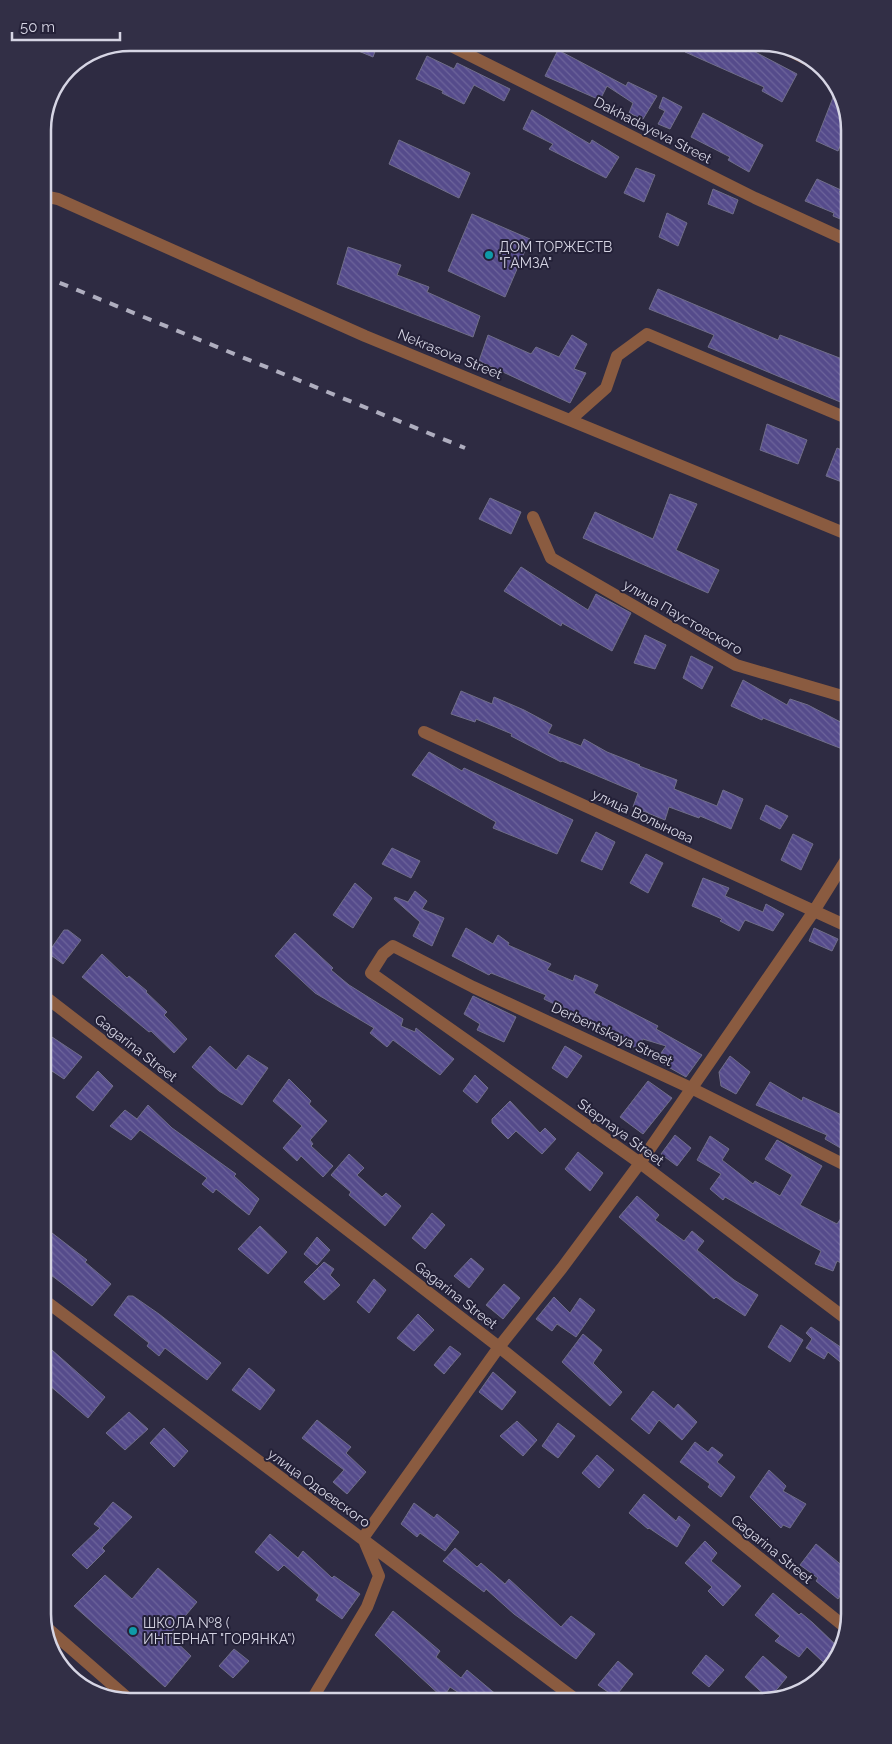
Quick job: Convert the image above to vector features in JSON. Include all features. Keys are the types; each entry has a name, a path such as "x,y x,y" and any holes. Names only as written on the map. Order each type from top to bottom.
{"street":[{"name":"Dakhadayeva Street","path":"461,51 755,198 841,237"},
{"name":"Nekrasova Street","path":"51,198 58,199 365,336 841,531"},
{"path":"570,420 606,388 617,356 647,334 841,414"},
{"name":"улица Паустовского","path":"533,517 551,558 736,665 841,695"},
{"name":"улица Волынова","path":"424,732 841,923"},
{"path":"315,1693 367,1607 379,1576 363,1538 499,1347 562,1268 693,1089 841,868"},
{"name":"Derbentskaya Street","path":"371,973 383,954 393,946 473,987 693,1089 841,1162"},
{"name":"Stepnaya Street","path":"371,973 640,1163 841,1314"},
{"name":"Gagarina Street","path":"51,1001 499,1347 840,1623"},
{"name":"улица Одоевского","path":"51,1306 363,1538 566,1693"},
{"path":"54,1634 121,1692"}],"building":[{"path":"358,51 375,51 373,57"},
{"path":"558,51 560,51 626,86 628,82 657,96 643,119 629,113 633,103 607,86 600,100 545,76"},
{"path":"753,51 797,74 782,102 762,91 764,87 685,52"},
{"path":"427,56 454,69 457,63 510,89 504,101 474,85 464,104 442,93 443,91 416,79"},
{"path":"663,97 682,107 670,129 658,124 665,111 659,108"},
{"path":"833,97 839,115 841,144 838,151 816,141"},
{"path":"532,110 590,144 592,140 619,157 606,178 549,149 553,144 523,129"},
{"path":"703,113 763,145 749,172 728,160 730,157 691,137"},
{"path":"399,140 470,173 459,198 389,164"},
{"path":"636,168 655,175 644,202 624,193"},
{"path":"817,179 841,190 839,192 841,193 841,219 833,216 834,213 805,201"},
{"path":"713,189 738,200 733,214 708,204"},
{"path":"667,213 687,223 678,246 659,237"},
{"name":"ДОМ ТОРЖЕСТВ \"ГАМЗА\"","path":"472,214 530,239 505,297 448,271"},
{"path":"348,247 401,265 397,275 429,287 427,292 480,316 473,337 337,284"},
{"path":"658,289 778,340 780,335 841,359 841,402 708,347 714,335 649,309"},
{"path":"488,335 531,354 536,347 559,357 572,335 587,344 574,369 586,373 570,403 479,361"},
{"path":"767,424 807,440 798,464 760,450"},
{"path":"837,448 841,450 841,482 826,476"},
{"path":"670,494 697,504 676,550 719,570 708,593 583,538 595,512 653,539"},
{"path":"490,498 521,512 511,534 479,519"},
{"path":"521,567 588,610 596,594 631,613 612,651 562,623 561,626 504,591"},
{"path":"645,635 666,645 655,669 634,663"},
{"path":"691,656 713,667 702,689 683,678"},
{"path":"743,680 787,705 790,699 808,705 841,722 841,748 763,718 762,720 731,706"},
{"path":"461,691 492,704 494,697 524,710 552,725 548,733 581,746 584,739 607,752 677,780 674,789 717,806 723,790 743,799 731,829 700,816 699,818 669,807 665,820 633,807 638,793 561,762 511,736 512,734 476,719 475,722 451,714"},
{"path":"429,752 462,771 464,768 573,820 557,854 493,828 496,822 412,775"},
{"path":"766,805 788,816 780,829 760,819"},
{"path":"596,832 615,842 602,870 581,861"},
{"path":"793,834 813,844 801,870 781,860"},
{"path":"392,848 420,861 411,878 382,864"},
{"path":"646,854 663,863 648,893 630,883"},
{"path":"703,878 729,888 725,896 763,912 766,904 784,914 773,931 745,920 739,931 720,921 722,919 692,906"},
{"path":"355,883 372,898 353,928 333,915"},
{"path":"415,891 427,901 422,909 444,918 432,946 413,936 420,922 394,899 395,897 408,902"},
{"path":"466,928 493,944 498,935 509,943 508,945 551,964 547,970 573,981 575,975 598,985 594,993 658,1026 656,1029 702,1055 686,1077 656,1060 666,1046 643,1039 637,1049 589,1021 544,999 546,995 491,973 489,975 452,956"},
{"path":"814,928 838,939 832,951 809,941"},
{"path":"64,930 68,930 81,940 63,964 51,955 51,949"},
{"path":"295,933 333,968 331,970 349,985 403,1019 401,1026 415,1032 416,1028 454,1059 440,1075 393,1040 387,1047 370,1033 374,1028 315,993 275,956"},
{"path":"102,954 127,978 129,976 147,991 167,1012 164,1015 187,1039 174,1053 151,1031 149,1032 82,977"},
{"path":"473,996 516,1017 504,1042 477,1030 480,1024 464,1014"},
{"path":"51,1036 82,1057 64,1079 51,1070"},
{"path":"210,1046 236,1070 248,1055 268,1068 242,1105 219,1091 192,1067"},
{"path":"565,1046 582,1056 567,1078 552,1068"},
{"path":"730,1056 750,1072 736,1094 721,1086 719,1072"},
{"path":"98,1071 113,1086 93,1111 76,1097"},
{"path":"475,1075 488,1088 477,1103 463,1091"},
{"path":"289,1079 311,1101 309,1104 327,1121 310,1140 313,1144 311,1146 333,1166 323,1177 301,1156 297,1161 283,1148 302,1126 273,1101"},
{"path":"648,1081 672,1098 643,1134 620,1117"},
{"path":"770,1082 802,1101 803,1097 841,1115 841,1148 825,1139 827,1135 756,1105"},
{"path":"510,1101 540,1133 545,1128 556,1139 542,1154 516,1131 508,1139 492,1123 492,1119"},
{"path":"148,1105 172,1128 236,1174 234,1176 259,1199 249,1215 216,1189 213,1193 202,1184 207,1178 140,1130 131,1140 110,1126 125,1110 137,1119"},
{"path":"675,1135 691,1148 677,1166 661,1154"},
{"path":"710,1136 729,1149 722,1160 753,1184 755,1181 780,1196 792,1175 765,1159 777,1140 822,1166 800,1205 837,1224 841,1218 841,1263 837,1261 833,1271 815,1264 821,1251 725,1197 723,1200 710,1189 721,1174 697,1160"},
{"path":"578,1152 603,1173 590,1191 565,1169"},
{"path":"349,1154 364,1168 357,1175 382,1197 386,1193 401,1206 385,1226 349,1195 351,1192 331,1175"},
{"path":"637,1196 659,1215 655,1220 684,1241 692,1231 704,1241 697,1250 734,1280 758,1295 745,1316 716,1297 714,1299 619,1217"},
{"path":"432,1213 445,1225 425,1249 412,1238"},
{"path":"260,1226 287,1252 268,1274 238,1249"},
{"path":"51,1232 87,1260 85,1262 111,1284 92,1306 51,1275"},
{"path":"317,1237 330,1250 317,1265 304,1254"},
{"path":"471,1258 484,1269 469,1288 454,1276"},
{"path":"324,1262 334,1269 330,1275 340,1285 324,1300 304,1282"},
{"path":"374,1279 386,1290 369,1313 357,1302"},
{"path":"504,1284 520,1298 503,1319 486,1305"},
{"path":"128,1296 133,1296 159,1314 221,1363 207,1380 165,1348 159,1356 147,1346 149,1343 114,1315"},
{"path":"554,1297 570,1313 580,1298 595,1310 576,1337 557,1324 552,1331 536,1319"},
{"path":"418,1314 434,1330 414,1351 397,1338"},
{"path":"781,1325 803,1340 790,1362 768,1347"},
{"path":"811,1327 841,1347 841,1363 828,1352 824,1359 806,1348 812,1339 806,1333"},
{"path":"583,1334 602,1350 593,1363 622,1392 610,1406 562,1362"},
{"path":"450,1346 461,1354 444,1374 434,1365"},
{"path":"51,1349 105,1397 88,1418 51,1387"},
{"path":"249,1368 275,1390 260,1410 232,1390"},
{"path":"493,1372 516,1392 502,1410 479,1392"},
{"path":"653,1391 674,1409 678,1404 697,1422 682,1440 659,1420 649,1434 631,1419"},
{"path":"129,1412 148,1429 125,1450 106,1433"},
{"path":"317,1420 351,1447 346,1453 366,1472 347,1494 333,1482 344,1470 302,1438"},
{"path":"517,1421 537,1440 523,1456 500,1436"},
{"path":"558,1423 575,1436 558,1458 542,1446"},
{"path":"164,1428 188,1451 174,1467 150,1443"},
{"path":"695,1442 708,1452 712,1447 723,1455 717,1462 735,1477 721,1497 708,1487 710,1484 680,1462"},
{"path":"597,1455 614,1470 599,1488 582,1473"},
{"path":"769,1470 786,1486 783,1491 806,1504 790,1528 783,1525 781,1528 750,1497"},
{"path":"644,1494 676,1521 679,1516 690,1525 677,1547 648,1529 629,1513"},
{"path":"113,1502 132,1517 102,1548 105,1551 87,1569 72,1555 100,1528 94,1524"},
{"path":"414,1503 434,1518 437,1514 459,1532 445,1551 420,1533 417,1537 401,1524"},
{"path":"270,1534 298,1558 303,1551 332,1578 334,1576 360,1594 342,1619 316,1600 319,1595 284,1565 278,1571 255,1552"},
{"path":"705,1541 717,1553 711,1561 741,1586 723,1606 708,1591 712,1587 685,1563"},
{"path":"816,1544 841,1565 841,1595 838,1599 816,1581 818,1578 800,1565"},
{"path":"455,1548 477,1567 481,1563 505,1584 509,1579 561,1627 571,1616 595,1634 576,1659 514,1614 486,1589 484,1592 443,1561"},
{"name":"ШКОЛА №8 ( ИНТЕРНАТ \"ГОРЯНКА\")","path":"158,1568 197,1602 169,1635 191,1656 165,1687 74,1606 105,1575 132,1599"},
{"path":"773,1593 799,1615 801,1613 835,1644 823,1662 807,1647 799,1657 775,1641 780,1636 755,1615"},
{"path":"393,1611 440,1651 436,1657 461,1678 467,1670 494,1693 459,1693 450,1687 446,1693 438,1693 375,1635"},
{"path":"234,1649 249,1661 233,1678 219,1666"},
{"path":"706,1655 724,1670 709,1687 692,1673"},
{"path":"763,1656 787,1677 775,1691 762,1693 745,1677"},
{"path":"618,1661 633,1674 618,1693 609,1693 598,1685"}],"railway":[{"path":"51,279 465,448"}],"place":[{"name":"ДОМ ТОРЖЕСТВ \"ГАМЗА\"","path":"489,255"},
{"name":"ШКОЛА №8 ( ИНТЕРНАТ \"ГОРЯНКА\")","path":"133,1631"}]}
